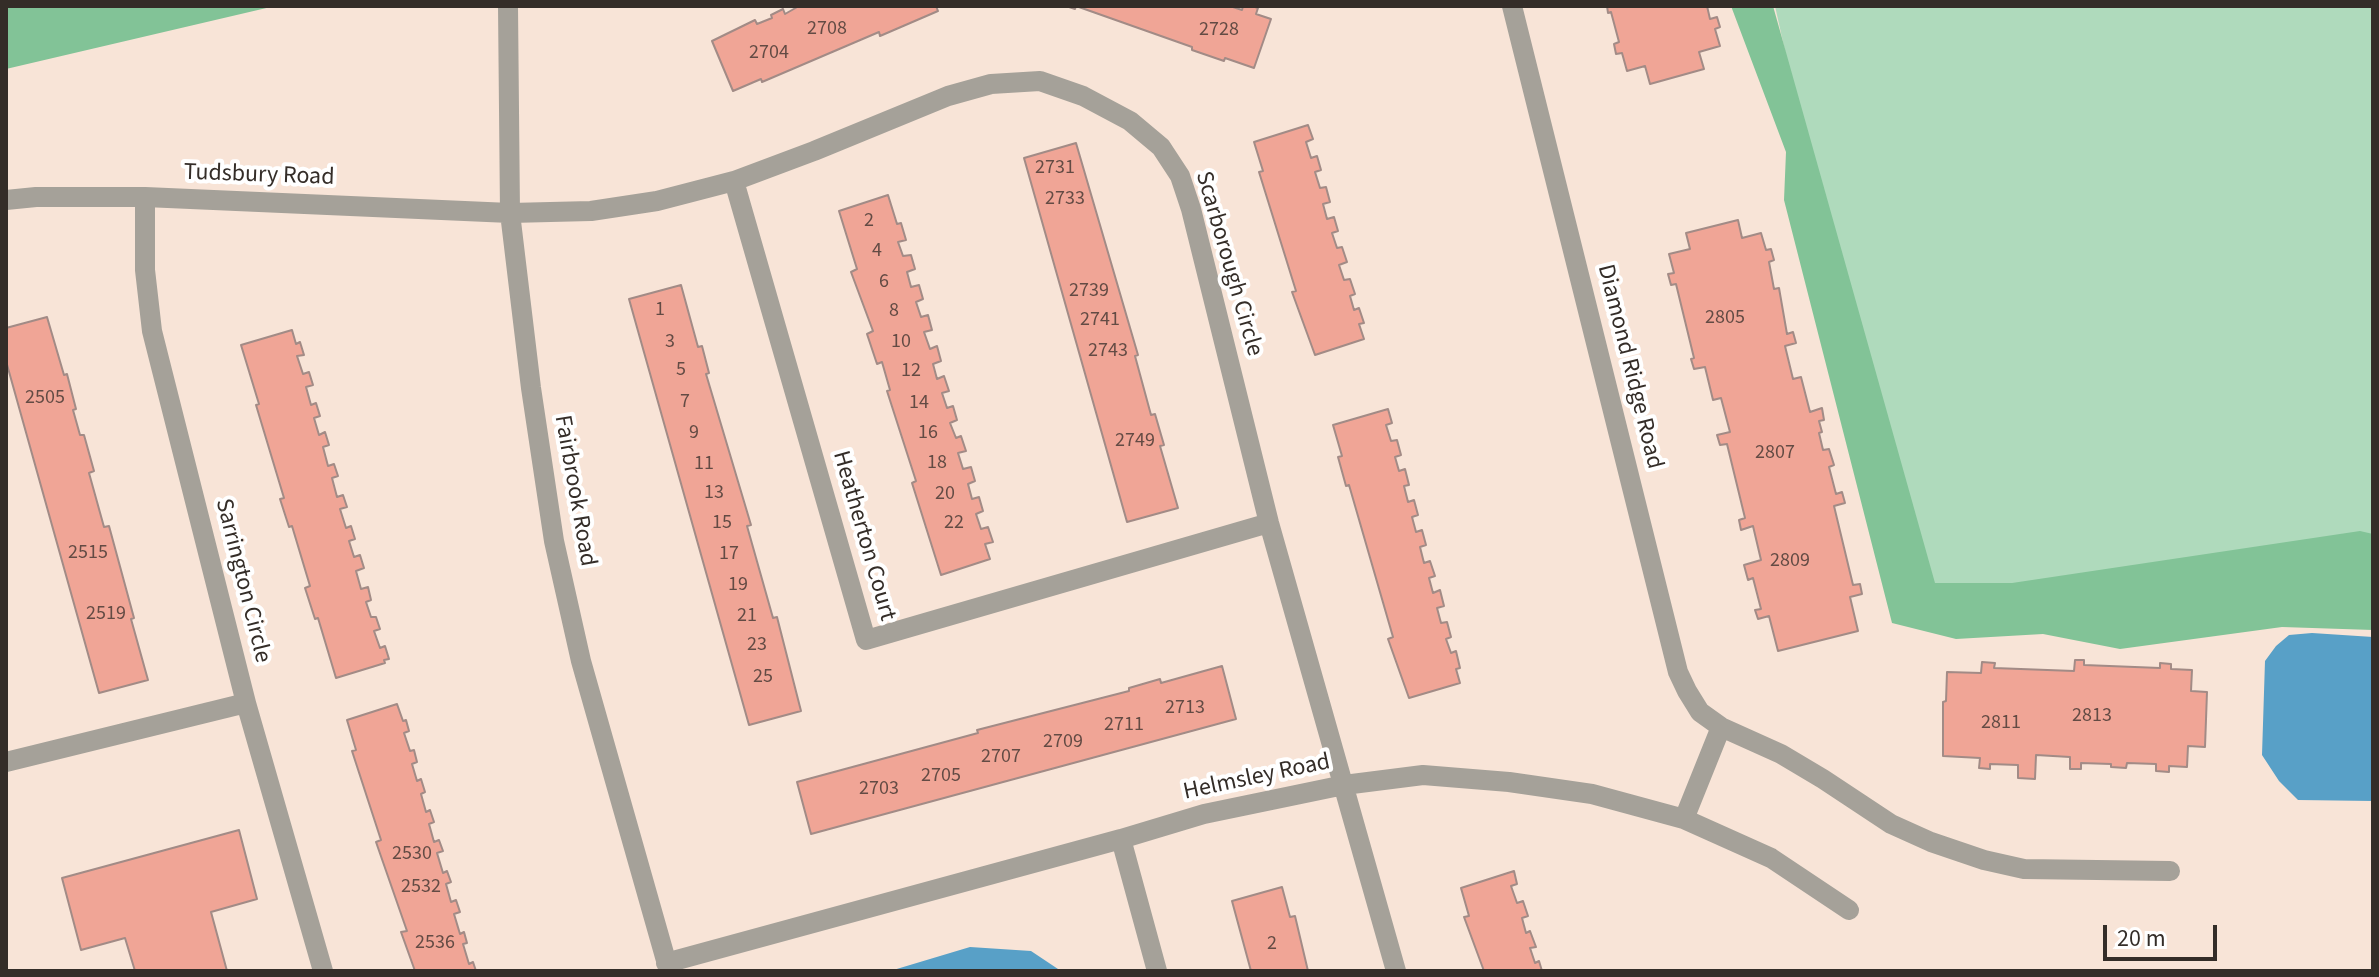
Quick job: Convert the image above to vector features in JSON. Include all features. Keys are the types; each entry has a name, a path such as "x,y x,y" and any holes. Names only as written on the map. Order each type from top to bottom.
{"street":[{"name":"Fairbrook Road","path":"508,6 510,213 531,388 554,541 581,661 667,967"},
{"name":"Diamond Ridge Road","path":"1512,6 1678,672 1700,712 1721,727 1781,754 1891,824 1984,860 2024,869 2170,871"},
{"name":"Scarborough Circle","path":"510,213 604,209 657,201 734,181 948,96 991,84 1040,81 1083,96 1130,121 1161,147 1180,176 1191,209 1269,523 1396,971"},
{"name":"Heatherton Court","path":"734,181 866,640 1269,523"},
{"name":"Tudsbury Road","path":"6,200 145,197 510,213"},
{"name":"Sarrington Circle","path":"145,197 145,270 152,331 246,703 323,971"},
{"path":"6,762 246,703"},
{"path":"1684,819 1721,727"},
{"name":"Helmsley Road","path":"667,967 1204,814 1344,785 1423,775 1509,782 1592,794 1684,819 1771,858 1849,910"},
{"path":"1121,839 1157,971"}],"green space":[{"path":"6,6 275,6 6,69"},
{"path":"1731,6 1773,6 1935,583 2012,583 2360,531 2373,534 2373,630 2282,627 2120,649 2043,634 1956,639 1892,623 1784,200 1786,152"},
{"path":"1775,6 2373,6 2373,614 1909,610"}],"water":[{"path":"2312,633 2373,637 2373,801 2298,800 2279,781 2262,755 2265,661 2289,635"},
{"path":"970,947 1031,951 1061,971 890,971"}],"building":[{"path":"799,6 936,6 938,11 733,91 712,41 755,20 757,24 783,9 785,14"},
{"path":"1076,6 1230,6 1242,10 1243,6 1252,6 1258,8 1256,14 1271,19 1254,68 1192,50 1192,47"},
{"path":"1607,6 1707,6 1710,19 1717,17 1720,27 1715,29 1720,46 1699,52 1704,69 1650,84 1645,66 1627,71 1622,53 1616,54 1614,44 1619,42"},
{"path":"1308,125 1313,139 1306,142 1311,158 1317,156 1321,170 1315,172 1320,188 1326,187 1330,202 1323,204 1327,219 1334,217 1338,231 1332,233 1337,248 1342,247 1347,262 1339,265 1344,280 1350,279 1355,294 1350,296 1354,310 1359,308 1364,323 1359,324 1364,339 1315,355 1292,292 1296,291 1259,172 1263,171 1254,142"},
{"path":"1076,143 1138,355 1135,356 1151,415 1155,414 1164,445 1160,446 1178,508 1127,522 1024,158"},
{"path":"888,195 897,224 901,223 906,240 898,242 903,256 911,255 915,269 907,272 911,287 919,285 923,299 916,302 921,317 928,315 932,330 924,332 930,349 937,346 941,361 933,364 937,379 944,376 949,391 942,393 947,408 953,406 957,420 950,423 956,438 961,436 966,451 958,453 963,469 971,467 975,481 968,484 972,499 979,497 983,511 976,514 981,529 988,527 993,542 985,544 990,559 941,575 912,483 916,481 887,391 890,390 882,362 877,364 867,334 873,331 851,272 857,269 839,211"},
{"path":"1738,220 1742,238 1761,233 1766,250 1771,249 1774,260 1769,262 1774,289 1779,288 1787,334 1793,332 1796,343 1785,346 1793,379 1801,377 1810,412 1822,408 1824,420 1819,421 1822,432 1819,433 1823,450 1829,449 1834,465 1829,467 1836,494 1842,492 1845,503 1834,506 1853,585 1860,584 1862,594 1850,597 1858,631 1778,651 1769,616 1758,619 1755,610 1761,609 1753,578 1748,580 1744,565 1761,560 1753,526 1741,530 1739,520 1745,518 1727,444 1720,445 1717,435 1730,432 1721,398 1713,400 1705,367 1694,369 1676,284 1671,285 1668,274 1674,273 1669,254 1690,249 1686,233"},
{"path":"681,285 698,347 702,346 709,373 706,374 751,525 747,526 773,618 777,617 801,711 749,725 629,299"},
{"path":"47,317 64,375 67,374 80,435 84,435 94,471 89,473 104,527 109,526 148,680 99,693 6,361 6,328"},
{"path":"292,330 296,344 300,342 304,355 297,356 303,374 309,372 313,385 306,387 311,405 316,403 320,416 314,418 319,435 325,432 329,445 323,447 328,466 334,464 338,476 332,478 337,497 343,495 347,507 340,509 346,528 351,526 355,539 349,541 354,557 360,555 364,568 356,571 361,589 368,587 371,600 366,602 371,617 376,617 380,629 374,631 380,648 385,646 389,659 384,660 385,663 336,678 318,618 315,619 305,588 310,586 292,526 289,527 280,499 284,498 241,345"},
{"path":"1388,409 1392,423 1386,425 1391,441 1397,440 1401,455 1395,457 1399,471 1405,469 1409,485 1404,486 1408,502 1414,500 1418,515 1412,517 1416,532 1422,530 1426,545 1420,547 1424,563 1430,561 1435,576 1429,578 1433,593 1440,590 1444,606 1437,608 1441,623 1447,622 1451,637 1446,639 1451,653 1456,651 1460,668 1456,669 1460,683 1409,698 1388,639 1393,637 1349,485 1346,486 1333,425"},
{"path":"2075,660 2084,660 2084,665 2160,668 2160,663 2171,664 2171,669 2192,670 2191,691 2207,692 2205,747 2188,746 2187,767 2169,766 2169,772 2156,771 2156,764 2127,763 2126,768 2081,763 2081,769 2070,769 2070,757 2036,755 2035,779 2018,778 2018,765 1990,764 1990,769 1979,768 1980,758 1943,756 1943,702 1946,701 1947,672 1981,673 1982,662 1995,663 1994,668 2074,671"},
{"path":"1222,666 1236,719 811,834 797,782 978,733 977,730 1129,691 1129,688 1160,679 1161,683"},
{"path":"397,704 409,731 404,733 410,751 414,750 417,762 412,764 417,781 421,779 425,792 421,794 426,812 430,810 434,822 429,824 434,842 439,840 443,851 437,853 443,873 447,871 451,882 446,884 451,902 456,900 460,912 454,914 460,934 464,932 467,943 463,944 469,964 473,962 476,971 415,971 401,932 407,931 376,842 381,840 352,751 356,750 347,720"},
{"path":"239,830 257,899 211,912 227,971 135,971 125,938 81,950 62,878"},
{"path":"1514,871 1517,884 1511,886 1517,903 1523,901 1528,916 1522,918 1526,933 1530,931 1536,947 1530,948 1535,963 1539,961 1542,971 1484,971 1464,917 1469,916 1461,888"},
{"path":"1282,887 1290,917 1295,916 1308,971 1251,971 1232,901"}]}
